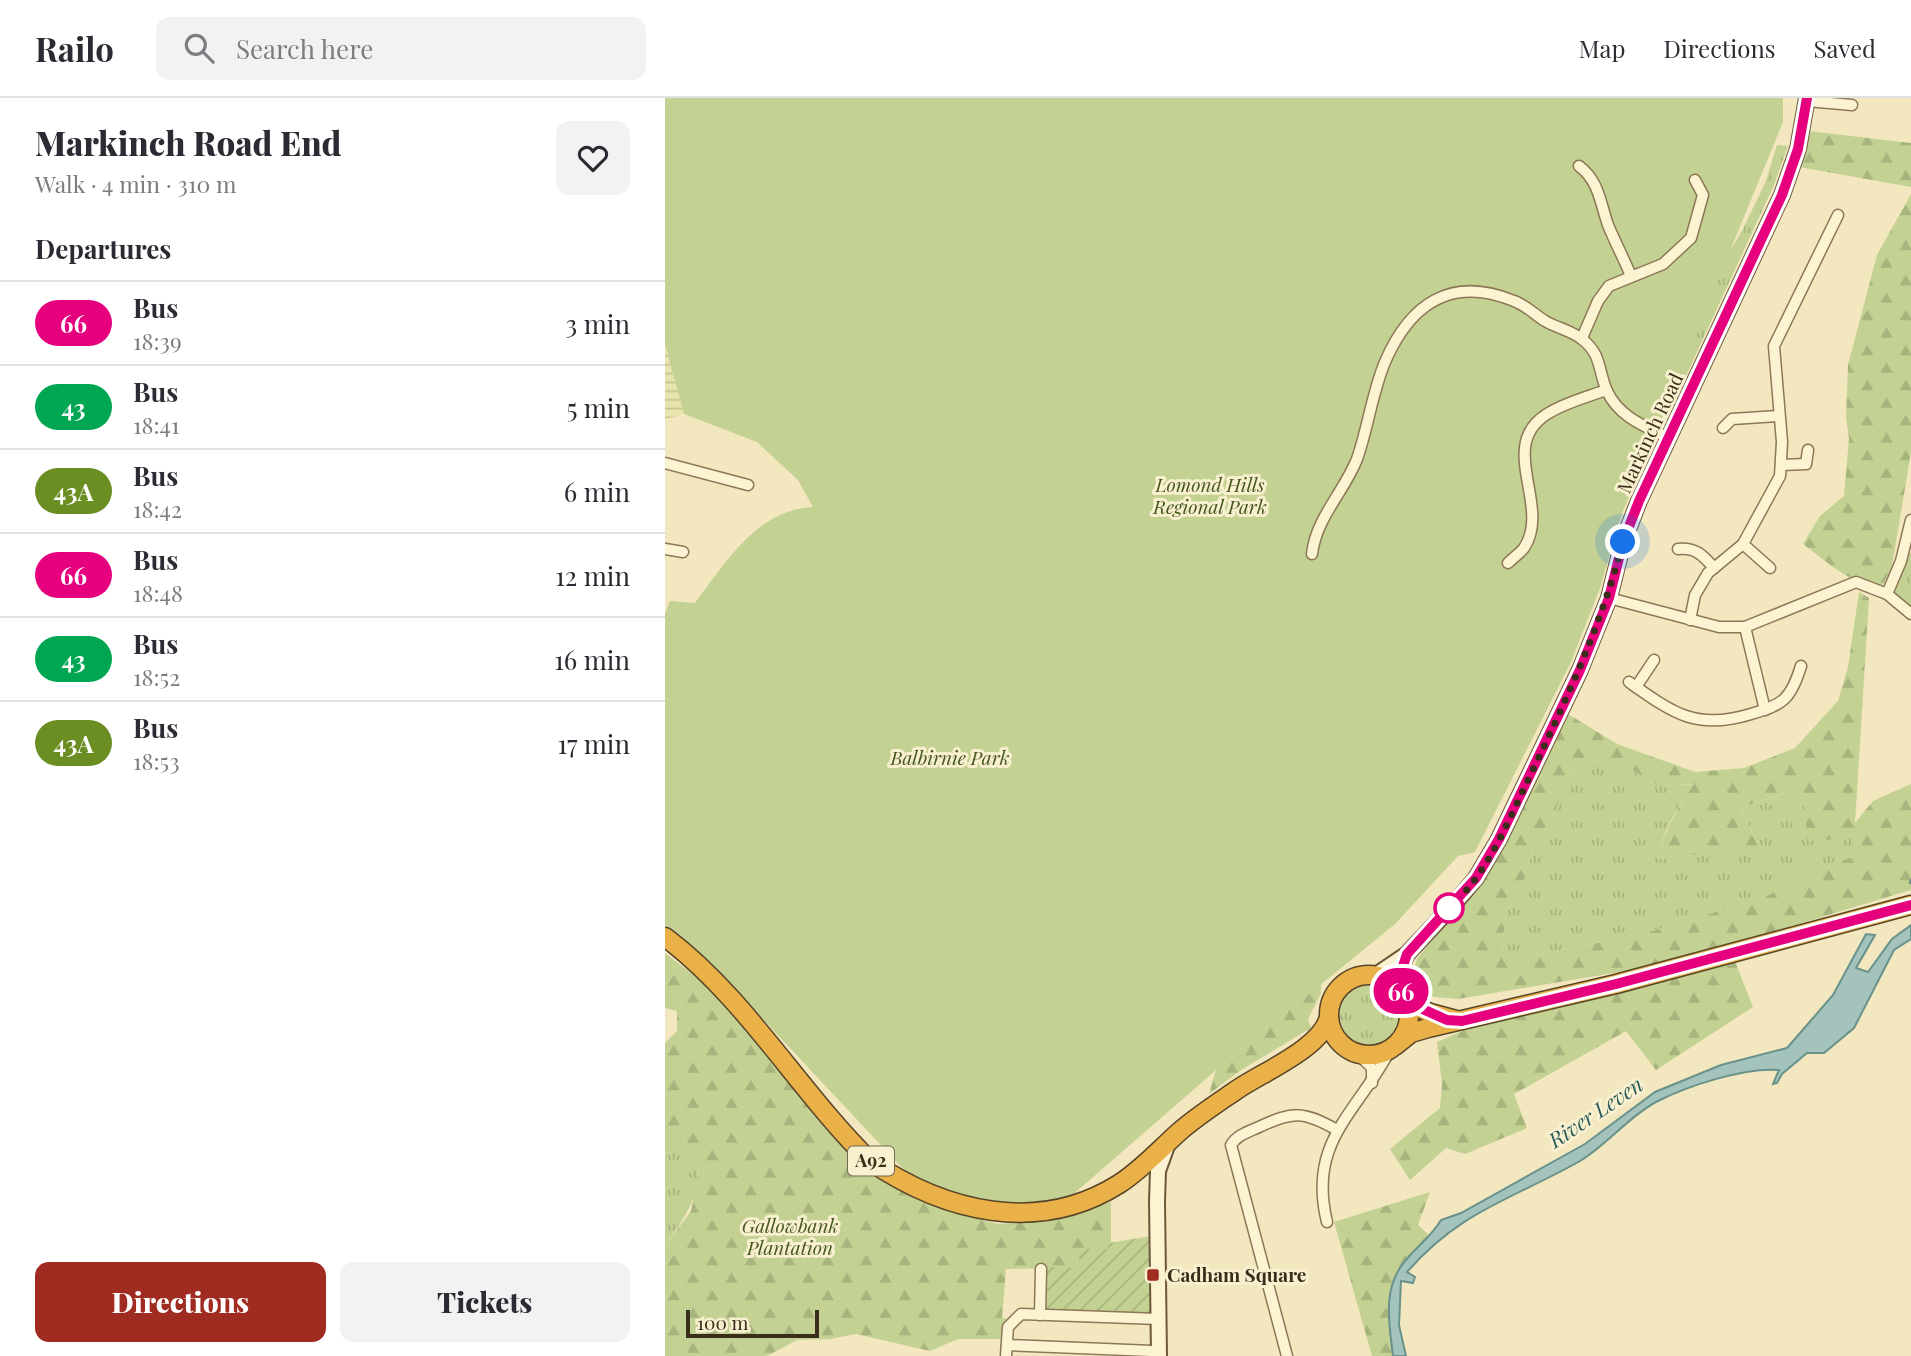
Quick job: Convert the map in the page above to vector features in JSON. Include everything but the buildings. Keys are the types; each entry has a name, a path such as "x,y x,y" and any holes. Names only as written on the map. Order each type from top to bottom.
{"highway":[{"name":"A92","path":"1283,1060 1325,1049 1378,1054 1393,1047 1411,1033 1616,984 1911,905"},
{"name":"A92","path":"665,937 697,963 733,1001 856,1147 889,1174 977,1210 1027,1215 1081,1202 1118,1185 1212,1108 1318,1039 1329,1018 1330,1006 1342,985 1364,975 1376,975 1403,996 1447,1020 1462,1021"},
{"path":"1393,1047 1408,1025 1403,996"},
{"path":"1329,1018 1335,1036 1353,1052"}],"main road":[{"name":"Markinch Road","path":"1376,975 1407,954 1476,878 1499,839 1580,670 1609,598 1632,519 1782,195 1798,149 1807,99"},
{"path":"1403,996 1399,973 1407,954"},
{"path":"1155,1354 1159,1319 1158,1171 1170,1141"},
{"path":"1139,1168 1153,1188 1157,1201"}],"street":[{"path":"1807,99 1852,105"},
{"path":"1579,166 1590,174 1595,184 1607,223 1631,276"},
{"path":"1582,338 1598,301 1609,286 1663,264 1691,238 1703,195 1695,180"},
{"path":"1690,620 1695,595 1714,568 1743,544 1767,506 1780,476 1774,346 1838,215"},
{"path":"1312,554 1313,540 1323,519 1341,494 1357,458 1384,364 1405,324 1439,295 1484,292 1516,301 1548,323 1582,338 1599,357 1606,390 1619,410 1669,438"},
{"path":"1508,563 1524,548 1533,524 1533,501 1524,446 1533,427 1546,414 1606,390"},
{"path":"1723,428 1732,419 1778,416"},
{"path":"1781,465 1807,464 1808,450"},
{"path":"665,463 748,485"},
{"path":"1887,594 1901,561 1911,520"},
{"path":"1743,544 1770,568"},
{"path":"1678,549 1690,548 1697,551 1714,568"},
{"path":"665,549 683,552"},
{"path":"1609,598 1719,627 1745,627 1856,582 1887,594 1911,613"},
{"path":"1745,627 1765,710"},
{"path":"1654,660 1632,684 1679,714 1711,723 1726,722 1781,705 1795,686 1801,666"},
{"path":"1327,1222 1321,1178 1337,1130 1371,1084 1393,1047"},
{"path":"1353,1052 1372,1068 1371,1084"},
{"path":"1287,1356 1231,1145 1237,1137 1291,1114 1310,1116 1337,1130"},
{"path":"1040,1315 1041,1269"},
{"path":"1006,1356 1009,1327 1021,1314 1159,1319"},
{"path":"1007,1345 1155,1354"}],"shaded area":[{"path":"665,344 684,414 665,419"}],"green space":[{"name":"Lomond Hills Regional Park","path":"665,98 1783,98 1783,122 1621,516 1600,588 1571,662 1475,852 1458,856 1395,924 1216,1070 1069,1198 1032,1207 971,1201 910,1176 713,966 665,925 665,613 670,601 695,603 732,555 759,528 775,517 793,510 813,507 798,480 757,442 684,414 665,344"},
{"path":"1808,131 1911,143 1911,187 1799,167"},
{"path":"1777,145 1788,146 1774,185 1666,419 1657,424 1708,288 1743,229 1766,181"},
{"path":"1911,194 1911,452 1892,566 1883,585 1873,585 1862,583 1841,572 1803,544 1820,516 1844,496 1849,438 1846,417 1848,365 1877,255"},
{"path":"1907,551 1911,554 1911,610 1891,594"},
{"path":"1859,592 1869,598 1855,823 1873,801 1911,784 1911,890 1667,964 1458,999 1434,997 1419,989 1412,976 1417,959 1490,868 1568,714 1617,744 1695,772 1744,768 1795,748 1838,701 1848,667","holes":["1596,760 1623,764 1658,786 1694,784 1668,829 1659,859 1759,847 1740,808 1787,792 1804,807 1808,841 1853,838 1853,857 1814,870 1765,897 1656,930 1510,962 1502,949 1506,913 1521,891 1535,842 1553,817 1570,772"]},
{"path":"1596,760 1623,764 1658,786 1695,784 1667,829 1660,859 1759,846 1740,808 1788,792 1804,807 1854,838 1853,857 1814,870 1765,897 1656,930 1510,962 1502,949 1506,913 1521,891 1535,842 1553,817 1570,772"},
{"name":"Gallowbank Plantation","path":"665,953 714,991 893,1185 962,1215 998,1224 1054,1220 1111,1202 1111,1242 1108,1249 1080,1249 1079,1268 1006,1269 1002,1318 1010,1319 1007,1339 958,1339 930,1351 856,1334 830,1339 797,1340 767,1356 665,1356 665,1246 691,1211 699,1170 685,1141 665,1130 665,1043 677,1031 677,1011 665,1008"},
{"path":"1734,959 1753,1007 1656,1070 1626,1031 1514,1094 1527,1128 1465,1154 1446,1148 1410,1180 1390,1149 1440,1108 1442,1084 1437,1042 1467,1029"},
{"path":"1368,982 1381,985 1391,992 1398,1002 1401,1015 1398,1028 1391,1038 1381,1045 1368,1048 1355,1045 1345,1038 1338,1028 1335,1015 1338,1002 1345,992 1355,985"},
{"path":"1321,984 1321,993 1308,1019 1311,1028 1241,1070 1209,1094 1216,1070"},
{"path":"665,1130 685,1141 694,1154 698,1181 689,1209 665,1246"},
{"path":"1430,1192 1418,1225 1431,1237 1404,1265 1391,1290 1389,1318 1393,1356 1372,1356 1334,1222"},
{"path":"1152,1236 1154,1314 1045,1311 1047,1267 1078,1268 1080,1249 1108,1249 1108,1243"}],"water":[{"path":"1911,925 1911,939 1894,950 1854,1028 1824,1053 1807,1053 1782,1074 1777,1083 1773,1084 1779,1070 1750,1071 1700,1084 1656,1102 1580,1161 1489,1208 1447,1234 1407,1272 1415,1277 1413,1283 1401,1281 1399,1325 1406,1356 1393,1356 1389,1306 1393,1283 1405,1261 1441,1220 1461,1213 1585,1144 1655,1092 1721,1065 1787,1048 1833,995 1866,934 1875,935 1856,968 1868,972 1892,939"}],"bus line":[{"name":"66","path":"1807,98 1793,168 1639,501 1623,542 1609,598 1580,670 1499,839 1476,878 1407,954 1398,981 1407,1002 1447,1020 1462,1021 1616,984 1911,905"}],"place":[{"name":"Cadham Square","path":"1153,1275"}],"route":[{"path":"1449,908 1476,878 1499,839 1580,670 1609,598 1623,542"}],"park label":[{"name":"Balbirnie Park","path":"950,758"}],"water label":[{"name":"River Leven","path":"1596,1113"}]}
